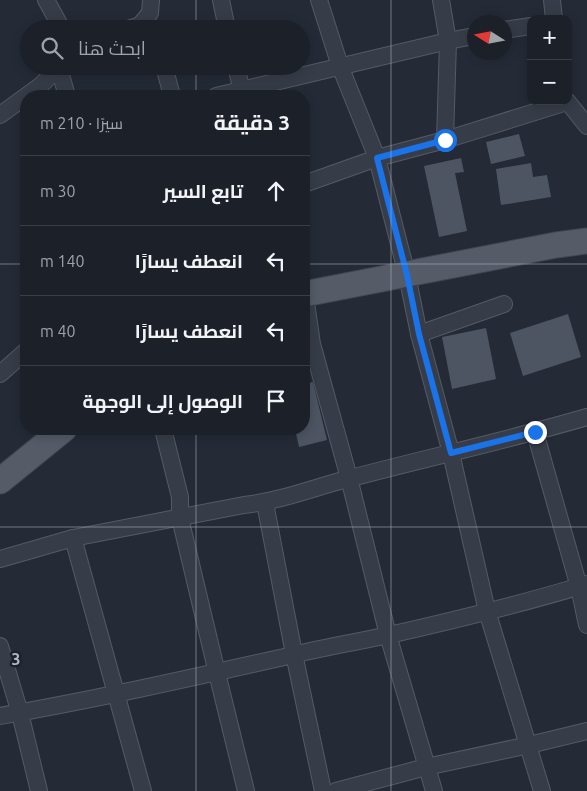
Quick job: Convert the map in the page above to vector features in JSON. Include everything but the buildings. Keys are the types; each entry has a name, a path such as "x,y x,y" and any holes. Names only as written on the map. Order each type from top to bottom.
{"main road":[{"path":"310,292 407,275 556,245 587,241"},
{"path":"0,481 57,435"}],"street":[{"path":"46,0 57,20"},
{"path":"221,0 226,20"},
{"path":"319,0 340,66 377,158 407,275 419,334 451,453 487,611 542,791"},
{"path":"441,0 448,41 445,140"},
{"path":"552,0 554,15"},
{"path":"512,29 527,27"},
{"path":"310,74 467,37"},
{"path":"34,90 51,75"},
{"path":"61,75 65,90"},
{"path":"166,75 170,90"},
{"path":"238,75 241,90"},
{"path":"253,90 307,75"},
{"path":"1,113 20,100"},
{"path":"310,182 377,158 445,140 557,105"},
{"path":"570,105 587,126"},
{"path":"419,334 504,304"},
{"path":"310,331 388,636 434,791"},
{"path":"0,374 20,356"},
{"path":"0,559 73,538 244,505 265,503 349,478 535,432 587,417"},
{"path":"535,432 583,586 587,625"},
{"path":"164,435 180,497 180,518 246,791"},
{"path":"265,503 294,654 324,791"},
{"path":"73,538 143,791"},
{"path":"0,716 116,694 217,673 294,654 388,636 583,586"},
{"path":"0,646 20,713 39,791"},
{"path":"336,791 426,767 587,731"}],"route":[{"path":"445,140 377,158 407,275 419,334 451,453 535,432"}]}
